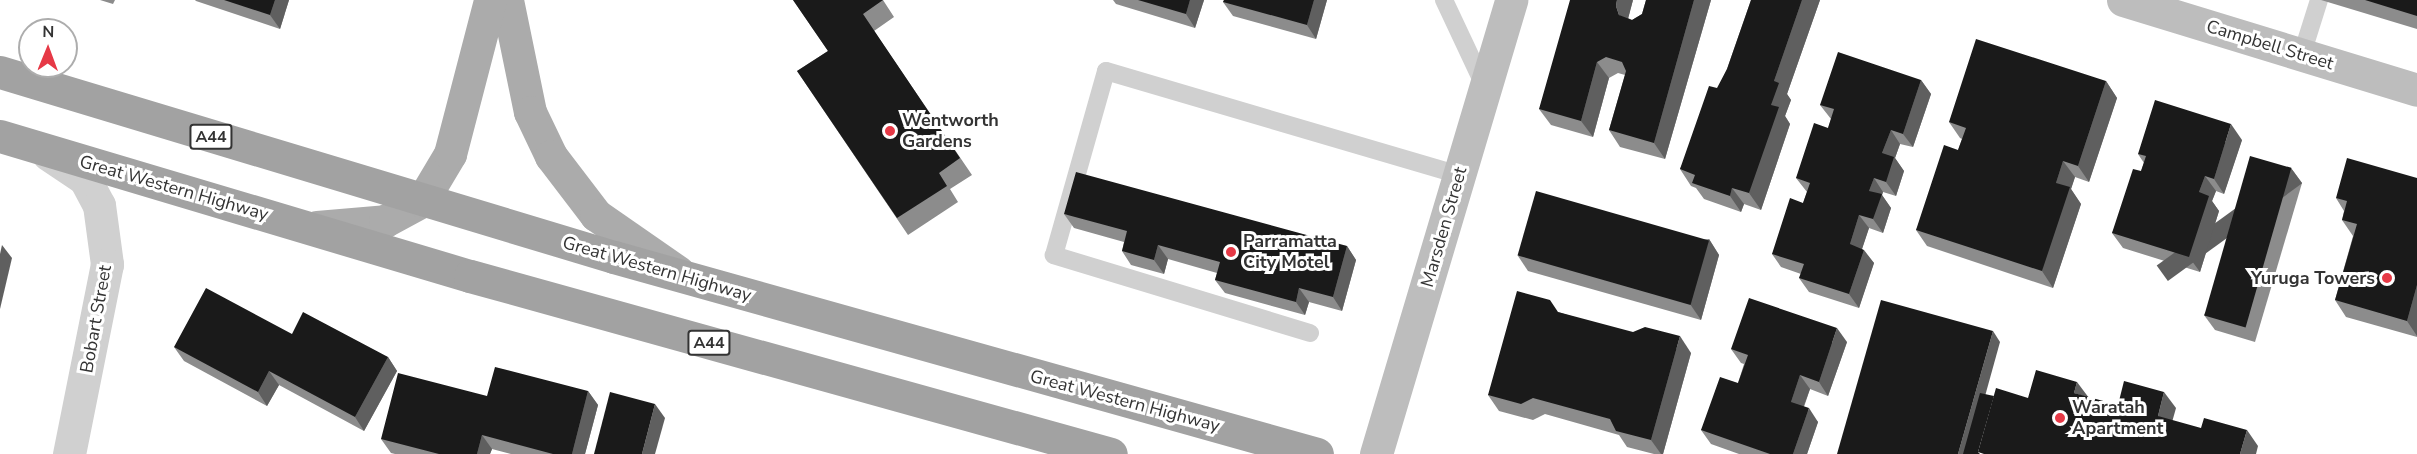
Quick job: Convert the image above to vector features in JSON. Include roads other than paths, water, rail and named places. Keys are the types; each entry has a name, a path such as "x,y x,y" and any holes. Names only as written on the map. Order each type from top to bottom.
{"highway":[{"name":"Great Western Highway","path":"0,72 422,201 1317,454"},
{"name":"Great Western Highway","path":"15,140 308,227 1111,454"}],"main road":[{"path":"308,227 385,221 422,201 450,154 490,0"},
{"path":"507,0 524,92 551,156 596,215 688,278"},
{"name":"Marsden Street","path":"1376,454 1511,0"},
{"name":"Campbell Street","path":"2123,0 2417,90"}],"street":[{"name":"Bobart Street","path":"15,140 64,161 90,187 105,236 104,291 69,454"}],"lane":[{"path":"1444,0 1485,87"},
{"path":"2302,54 2319,0"},
{"path":"1310,333 1054,255 1106,71 1459,175"}],"place":[{"name":"Wentworth Gardens","path":"890,131"},
{"name":"Parramatta City Motel","path":"1231,252"},
{"name":"Yuruga Towers","path":"2387,278"},
{"name":"Waratah Apartment","path":"2060,418"}]}
